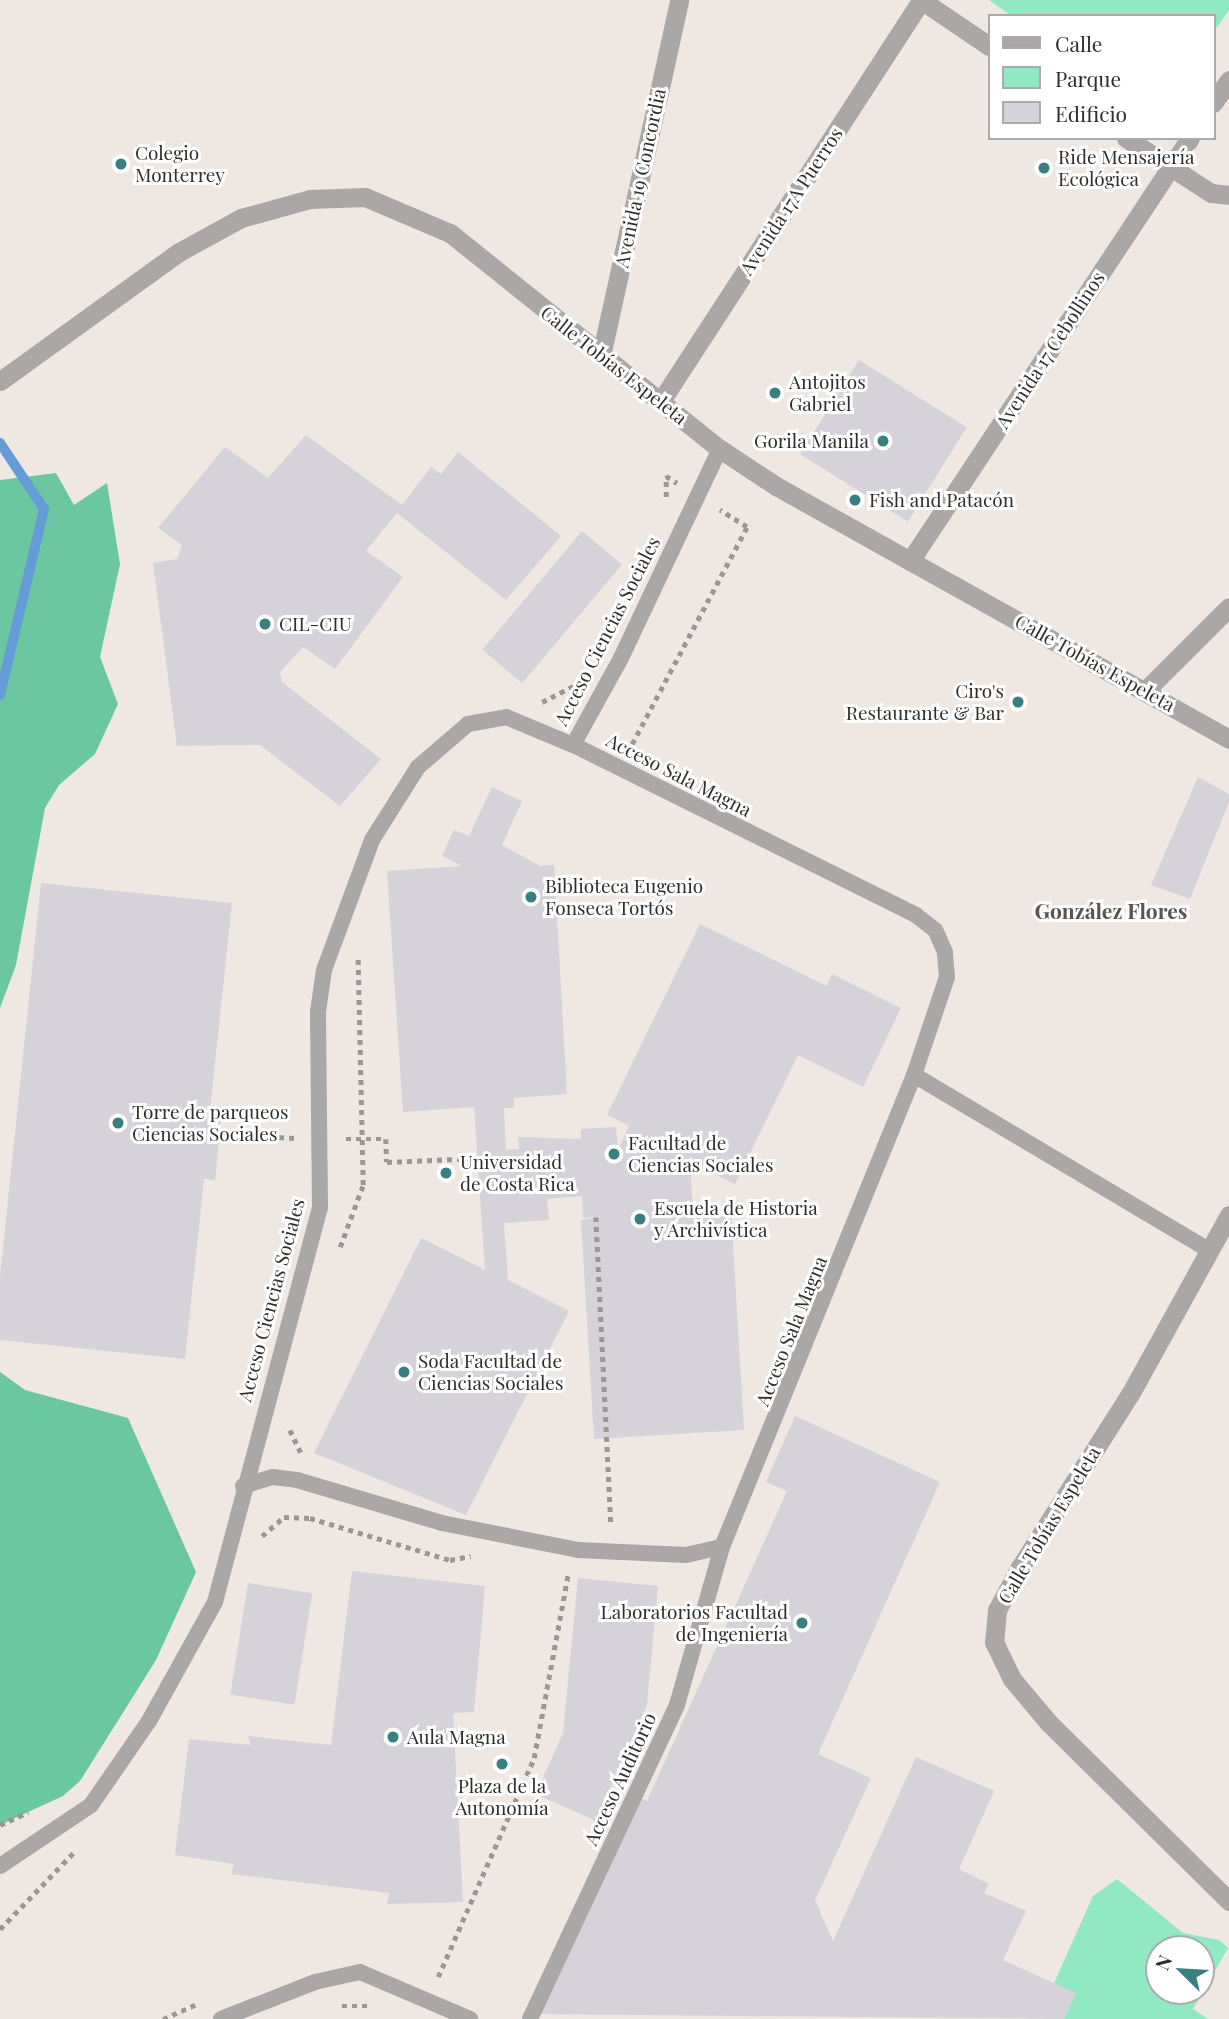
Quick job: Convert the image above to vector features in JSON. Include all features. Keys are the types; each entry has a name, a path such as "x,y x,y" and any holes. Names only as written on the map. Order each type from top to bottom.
{"street":[{"name":"Avenida 19 Concordia","path":"601,356 679,0"},
{"path":"921,0 988,45"},
{"name":"Avenida 17A Puerros","path":"661,401 921,0"},
{"path":"1215,100 1229,80"},
{"path":"1129,140 1211,193 1229,195"},
{"name":"Avenida 17 Cebollinos","path":"910,561 1189,140"},
{"name":"Calle Tobías Espeleta","path":"0,381 179,253 241,218 310,199 365,197 450,233 720,449 910,561 1146,690 1229,739"},
{"path":"1146,690 1229,607"},
{"name":"Calle Tobías Espeleta","path":"1229,1214 1130,1394 1020,1567 997,1610 993,1642 1012,1679 1048,1723 1229,1901"}],"lane":[{"name":"Acceso Ciencias Sociales","path":"0,1866 90,1805 149,1721 215,1602 243,1486 320,1208 324,970 339,918 392,804 445,740 489,716 524,722 573,745 720,449"},
{"name":"Acceso Sala Magna","path":"573,745 935,930 947,977 914,1075 722,1547"},
{"path":"914,1075 1209,1250"},
{"path":"243,1486 273,1477 297,1480 448,1524 578,1550 686,1556 722,1547"},
{"name":"Acceso Auditorio","path":"530,2019 677,1705 722,1547"},
{"path":"221,2019 349,1973 379,1977 428,1998 447,2012 470,2019"}],"path":[{"path":"618,768 747,527 666,476 665,513"},
{"path":"534,703 578,683"},
{"path":"338,1251 361,1197 359,947"},
{"path":"296,1125 296,1150"},
{"path":"219,1134 290,1138"},
{"path":"320,1139 386,1139 387,1162 479,1158"},
{"path":"596,1217 612,1536"},
{"path":"288,1424 292,1443 306,1459"},
{"path":"259,1542 284,1517 310,1518 460,1560 477,1554"},
{"path":"437,1555 448,1524"},
{"path":"428,1998 534,1758 569,1570 556,1567"},
{"path":"0,1825 42,1806"},
{"path":"0,1929 83,1844"},
{"path":"330,2008 374,2007"}],"green space":[{"path":"989,0 1229,0 1229,10 1215,30 1215,14 1009,14"},
{"path":"56,473 74,505 107,483 120,564 100,657 118,704 95,754 59,785 45,808 16,965 0,1008 0,480"},
{"path":"0,1372 25,1390 128,1418 196,1572 156,1660 80,1781 63,1796 0,1825"},
{"path":"1117,1879 1183,1933 1193,1935 1145,1935 1145,2005 1195,2005 1193,2009 1208,2019 1064,2019 1075,1994 1054,1983 1093,1896"},
{"path":"1215,1939 1228,1948 1215,1971"}],"building":[{"name":"Gorila Manila","path":"859,360 967,427 908,521 800,454"},
{"name":"CIL-CIU","path":"306,435 402,505 431,467 441,474 458,452 561,536 506,600 397,513 366,551 403,577 335,669 303,647 280,672 282,682 381,759 340,806 260,745 177,746 153,563 177,559 182,545 158,528 225,447 268,478"},
{"path":"582,531 622,564 522,683 482,650"},
{"path":"1198,777 1229,794 1229,802 1190,899 1151,885"},
{"name":"Facultad de Ciencias Sociales","path":"492,787 522,801 502,845 540,866 554,865 567,1094 514,1098 514,1108 504,1108 506,1150 519,1149 518,1137 581,1139 581,1129 616,1127 618,1150 629,1126 607,1115 700,924 827,986 832,974 901,1008 863,1087 798,1055 735,1184 690,1162 693,1212 731,1210 744,1430 594,1439 581,1220 608,1216 583,1218 582,1196 547,1199 549,1220 504,1223 508,1280 569,1311 466,1515 314,1453 421,1238 485,1270 474,1107 403,1112 387,871 462,866 442,856 454,830 469,836"},
{"name":"Torre de parqueos Ciencias Sociales","path":"41,883 232,903 210,1110 222,1111 215,1180 204,1179 185,1359 0,1340 0,1277"},
{"name":"Laboratorios Facultad de Ingeniería","path":"795,1416 940,1482 818,1754 871,1778 815,1900 833,1941 916,1757 994,1791 959,1869 989,1884 984,1893 1026,1911 1003,1960 1076,1993 1064,2019 540,2014 638,1797 647,1801 787,1491 766,1482"},
{"name":"Aula Magna","path":"352,1571 485,1586 474,1712 453,1713 463,1902 387,1904 389,1893 231,1874 234,1864 175,1855 189,1739 251,1745 248,1736 331,1745"},
{"path":"578,1578 658,1586 647,1705 596,1821 536,1794 563,1733"},
{"path":"248,1583 312,1593 295,1705 230,1695"}],"waterway":[{"path":"0,443 44,509 0,695"}],"place":[{"name":"Colegio Monterrey","path":"121,164"},
{"name":"Ride Mensajería Ecológica","path":"1044,168"},
{"name":"Antojitos Gabriel","path":"775,393"},
{"name":"Gorila Manila","path":"883,441"},
{"name":"Fish and Patacón","path":"855,500"},
{"name":"CIL-CIU","path":"265,624"},
{"name":"Ciro's Restaurante & Bar","path":"1018,702"},
{"name":"Biblioteca Eugenio Fonseca Tortós","path":"531,897"},
{"name":"Torre de parqueos Ciencias Sociales","path":"118,1123"},
{"name":"Facultad de Ciencias Sociales","path":"614,1154"},
{"name":"Universidad de Costa Rica","path":"446,1173"},
{"name":"Escuela de Historia y Archivística","path":"640,1219"},
{"name":"Soda Facultad de Ciencias Sociales","path":"404,1372"},
{"name":"Laboratorios Facultad de Ingeniería","path":"802,1623"},
{"name":"Aula Magna","path":"393,1737"},
{"name":"Plaza de la Autonomía","path":"502,1764"}],"district":[{"name":"González Flores","path":"1111,910"}]}
